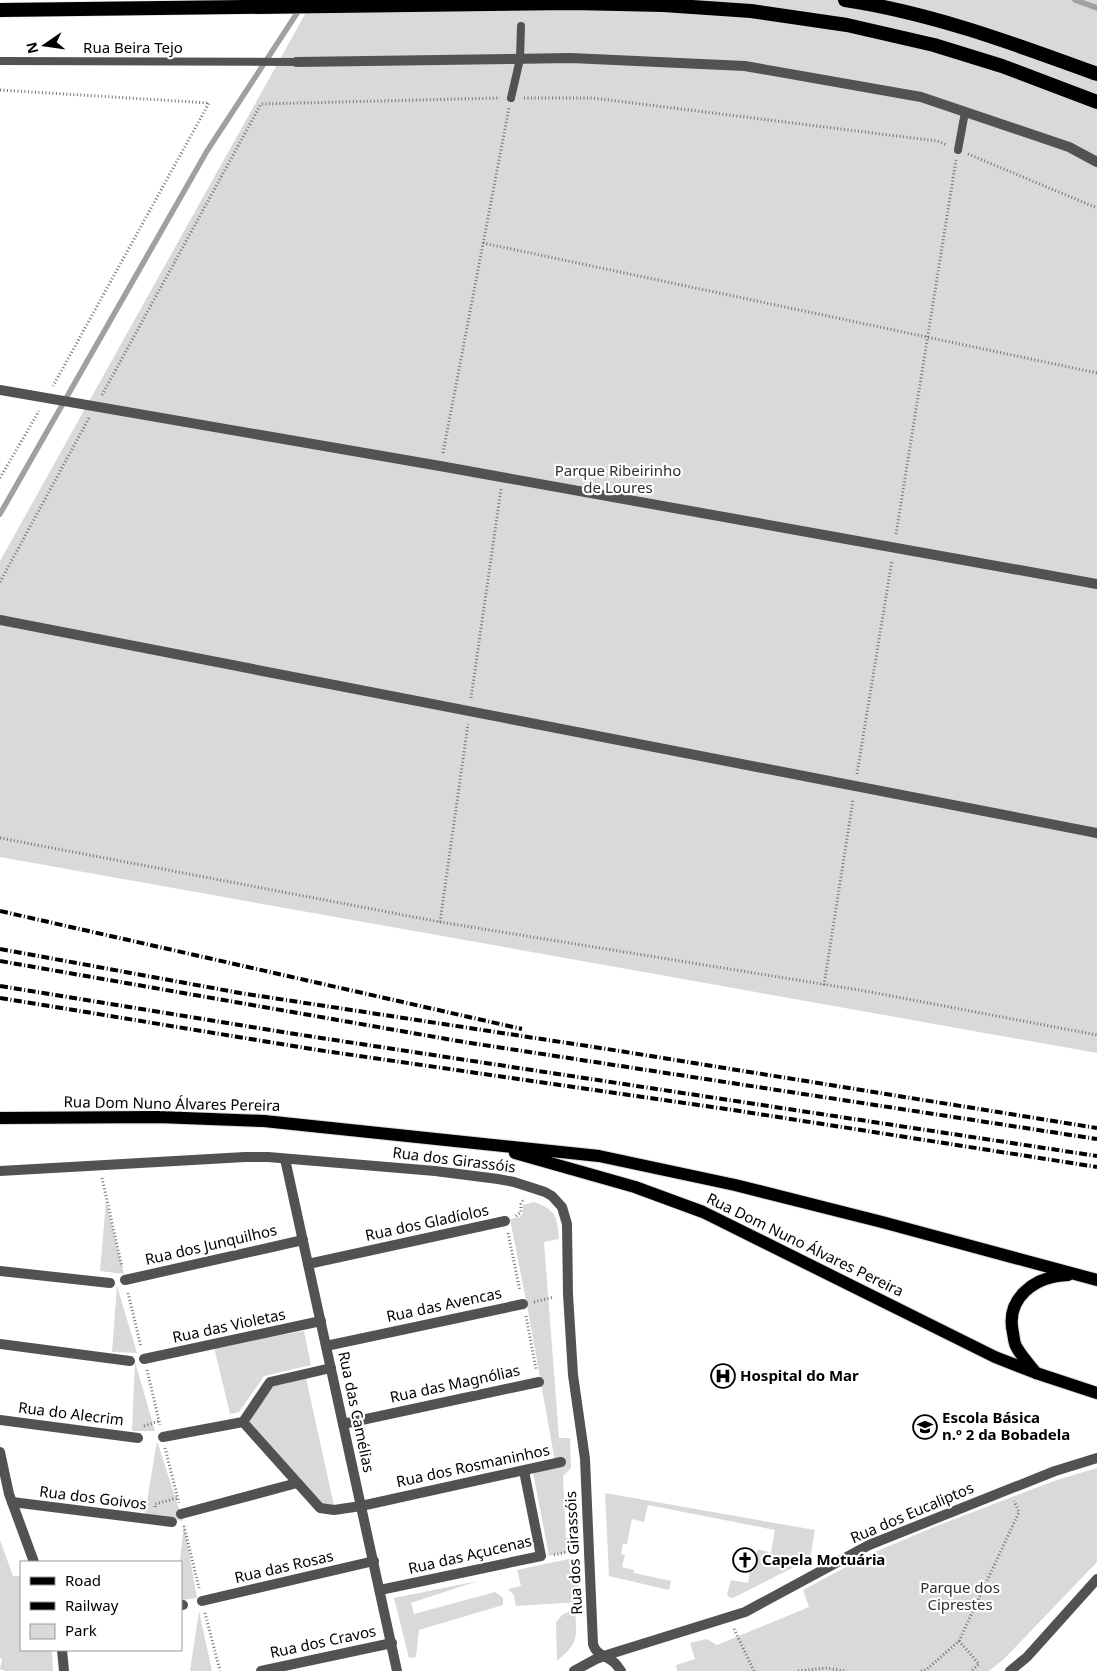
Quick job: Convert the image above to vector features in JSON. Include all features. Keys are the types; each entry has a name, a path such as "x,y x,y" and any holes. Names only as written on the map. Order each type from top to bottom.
{"highway":[{"path":"845,0 940,20 1021,46 1097,74"},
{"path":"0,10 572,3 663,5 751,12 847,26 934,45 1002,66 1097,102"}],"main road":[{"name":"Rua Dom Nuno Álvares Pereira","path":"0,1118 158,1117 264,1121 599,1156 735,1185 882,1222 1097,1280"},
{"name":"Rua Dom Nuno Álvares Pereira","path":"491,1146 635,1187 703,1212 995,1358 1097,1393"},
{"path":"1036,1373 1016,1347 1010,1323 1018,1298 1034,1284 1048,1278 1080,1275"}],"street":[{"path":"296,62 571,58 745,66 921,98 1069,148 1097,162"},
{"path":"0,390 440,466 1097,584"},
{"path":"0,620 1097,833"},
{"name":"Rua dos Girassóis","path":"0,1171 245,1157 285,1158 435,1171 498,1179 529,1186 552,1196 562,1207 565,1215 573,1375 585,1459 593,1644 603,1657"},
{"name":"Rua das Camélias","path":"285,1158 398,1671"},
{"name":"Rua dos Gladíolos","path":"308,1264 506,1222"},
{"name":"Rua dos Junquilhos","path":"125,1280 303,1240"},
{"path":"0,1271 110,1283"},
{"name":"Rua das Avencas","path":"326,1346 523,1304"},
{"name":"Rua das Violetas","path":"144,1359 321,1321"},
{"path":"0,1344 130,1361"},
{"path":"163,1437 243,1422 270,1382 331,1368"},
{"name":"Rua das Magnólias","path":"343,1424 539,1382"},
{"name":"Rua do Alecrim","path":"0,1420 138,1438"},
{"path":"181,1514 297,1483 243,1422"},
{"path":"0,1452 7,1498 34,1561"},
{"name":"Rua dos Eucaliptos","path":"574,1671 603,1657 745,1612 869,1545 1055,1471 1097,1458"},
{"name":"Rua dos Rosmaninhos","path":"297,1483 320,1508 334,1510 361,1506 561,1462"},
{"name":"Rua das Açucenas","path":"380,1590 541,1556 524,1471"},
{"name":"Rua dos Goivos","path":"7,1498 172,1522"},
{"name":"Rua das Rosas","path":"202,1601 374,1561"},
{"path":"1010,1671 1027,1656 1097,1580"},
{"name":"Rua dos Cravos","path":"261,1671 392,1643"},
{"path":"62,1651 66,1671 73,1671"},
{"path":"603,1657 612,1660 621,1671"}],"lane":[{"path":"511,98 520,59 521,26"},
{"name":"Rua Beira Tejo","path":"0,62 296,62"},
{"path":"958,150 965,112"}],"path":[{"path":"0,90 209,103 52,398 0,478"},
{"path":"440,466 511,98"},
{"path":"0,582 261,104 593,98 937,141 1097,208"},
{"path":"824,985 958,150"},
{"path":"483,243 1097,373"},
{"path":"0,838 440,922 824,985 1097,1035"},
{"path":"100,1165 125,1280 220,1671"},
{"name":"Rua dos Gladíolos","path":"506,1222 508,1218 520,1214 521,1204 529,1186"},
{"name":"Rua das Avencas","path":"523,1304 568,1294"},
{"path":"921,1671 926,1671 959,1641 1019,1512 1009,1489"},
{"path":"729,1617 754,1671"},
{"path":"959,1641 979,1664 971,1671"},
{"path":"798,1671 827,1668 846,1671"}],"green space":[{"name":"Parque Ribeirinho de Loures","path":"313,0 1097,0 1097,1053 0,857 0,561"},
{"path":"106,1201 124,1274 100,1271"},
{"path":"534,1202 551,1211 557,1225 559,1239 544,1242 559,1438 570,1438 571,1468 563,1476 566,1538 574,1538 572,1551 549,1556 532,1467 554,1460 554,1456 510,1219 520,1217 523,1213 523,1205"},
{"path":"117,1286 137,1353 112,1352"},
{"path":"304,1331 311,1365 264,1376 239,1412 230,1414 214,1347"},
{"path":"135,1362 155,1431 132,1431"},
{"path":"306,1378 334,1506 322,1506 247,1421 272,1385"},
{"path":"157,1441 183,1521 145,1513"},
{"name":"Parque dos Ciprestes","path":"1097,1468 1097,1562 1004,1659 989,1671 677,1671 676,1665 695,1659 690,1643 707,1639 717,1645 809,1607 803,1590 870,1554 1054,1481"},
{"path":"605,1493 815,1530 810,1559 733,1598 729,1597 727,1594 731,1580 748,1583 750,1571 753,1572 758,1549 771,1553 775,1530 648,1505 644,1522 632,1519 627,1544 623,1544 621,1554 625,1555 622,1567 634,1570 634,1573 671,1581 669,1590 609,1576"},
{"path":"184,1523 197,1598 182,1600 182,1561 180,1561"},
{"path":"0,1540 13,1576 20,1576 20,1651 52,1651 53,1671 5,1671 0,1669 2,1659 0,1658"},
{"path":"578,1557 580,1602 516,1606 514,1595 508,1589 521,1586 517,1570"},
{"path":"478,1581 411,1603 414,1614 495,1592 503,1598 503,1605 419,1630 416,1657 409,1658 394,1598"},
{"path":"575,1610 575,1639 569,1649 557,1661 556,1622 563,1614"},
{"path":"199,1611 212,1671 190,1671"}],"waterway":[{"path":"1075,0 1097,8"},
{"path":"0,514 207,151 301,7"}],"railway":[{"path":"0,911 522,1029"},
{"path":"0,949 240,993 607,1049 1097,1128"},
{"path":"0,961 464,1042 1097,1139"},
{"path":"0,986 295,1034 1097,1156"},
{"path":"0,998 318,1050 733,1110 1097,1167"}],"place":[{"name":"Hospital do Mar","path":"723,1376"},
{"name":"Escola Básica n.º 2 da Bobadela","path":"925,1427"},
{"name":"Capela Motuária","path":"745,1560"}]}
